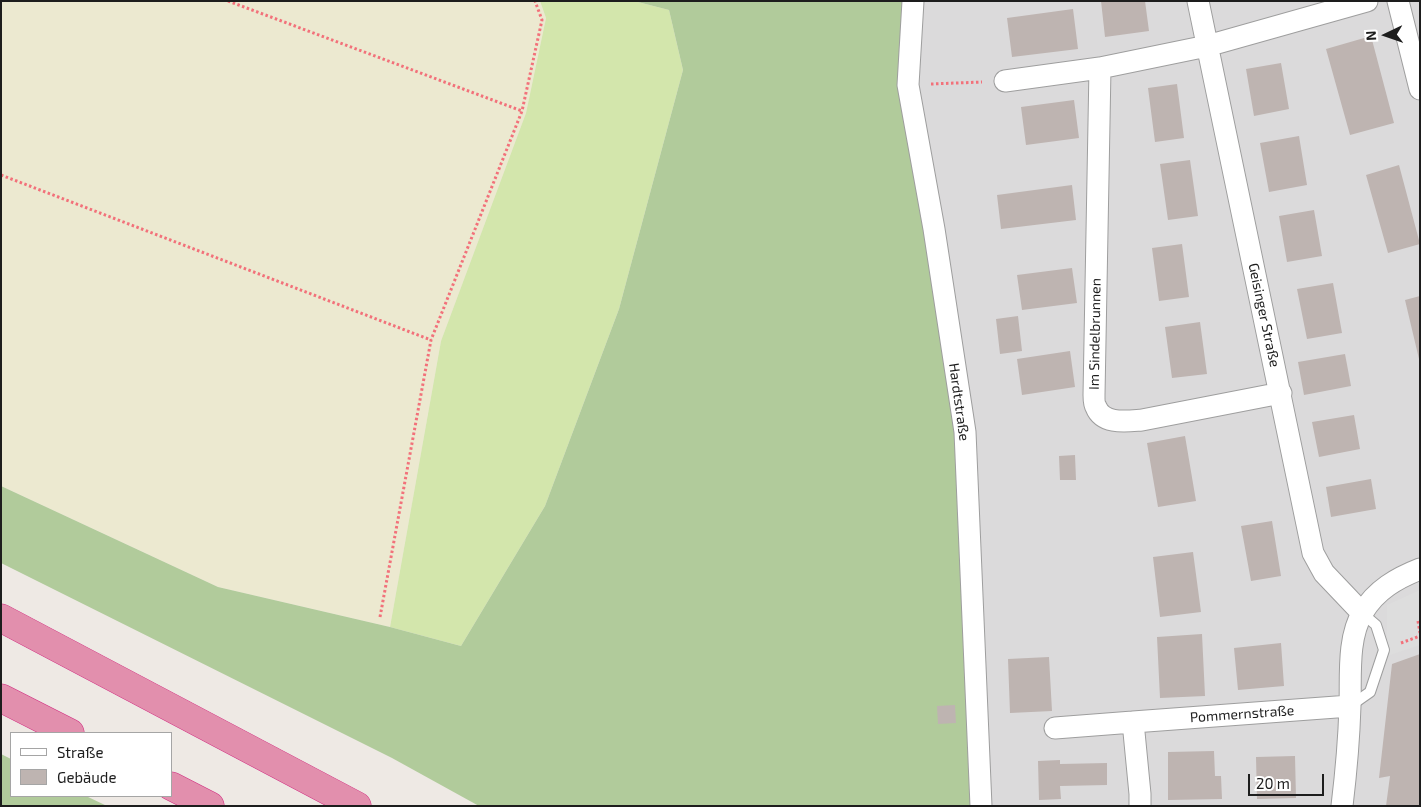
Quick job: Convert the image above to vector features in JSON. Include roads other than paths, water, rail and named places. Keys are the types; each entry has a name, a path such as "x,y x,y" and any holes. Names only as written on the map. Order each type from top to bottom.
{"highway":[{"path":"1,618 356,806"},
{"path":"1,698 68,732"},
{"path":"172,787 210,806"}],"street":[{"name":"Hardtstraße","path":"913,1 908,85 934,229 965,432 981,806"},
{"name":"Geisinger Straße","path":"1198,1 1313,553 1324,573 1362,613"},
{"path":"1005,81 1100,68 1207,46 1367,1"},
{"path":"1398,1 1420,89"},
{"name":"Im Sindelbrunnen","path":"1100,68 1094,385 1096,407 1104,417 1120,422 1142,420 1281,393"},
{"path":"1342,806 1350,706 1350,662 1354,639 1362,613 1379,592 1398,577 1420,569"},
{"name":"Pommernstraße","path":"1055,728 1350,706"},
{"path":"1133,722 1140,806"}],"lane":[{"path":"1350,706 1370,692 1384,650 1376,625 1362,613"}]}
